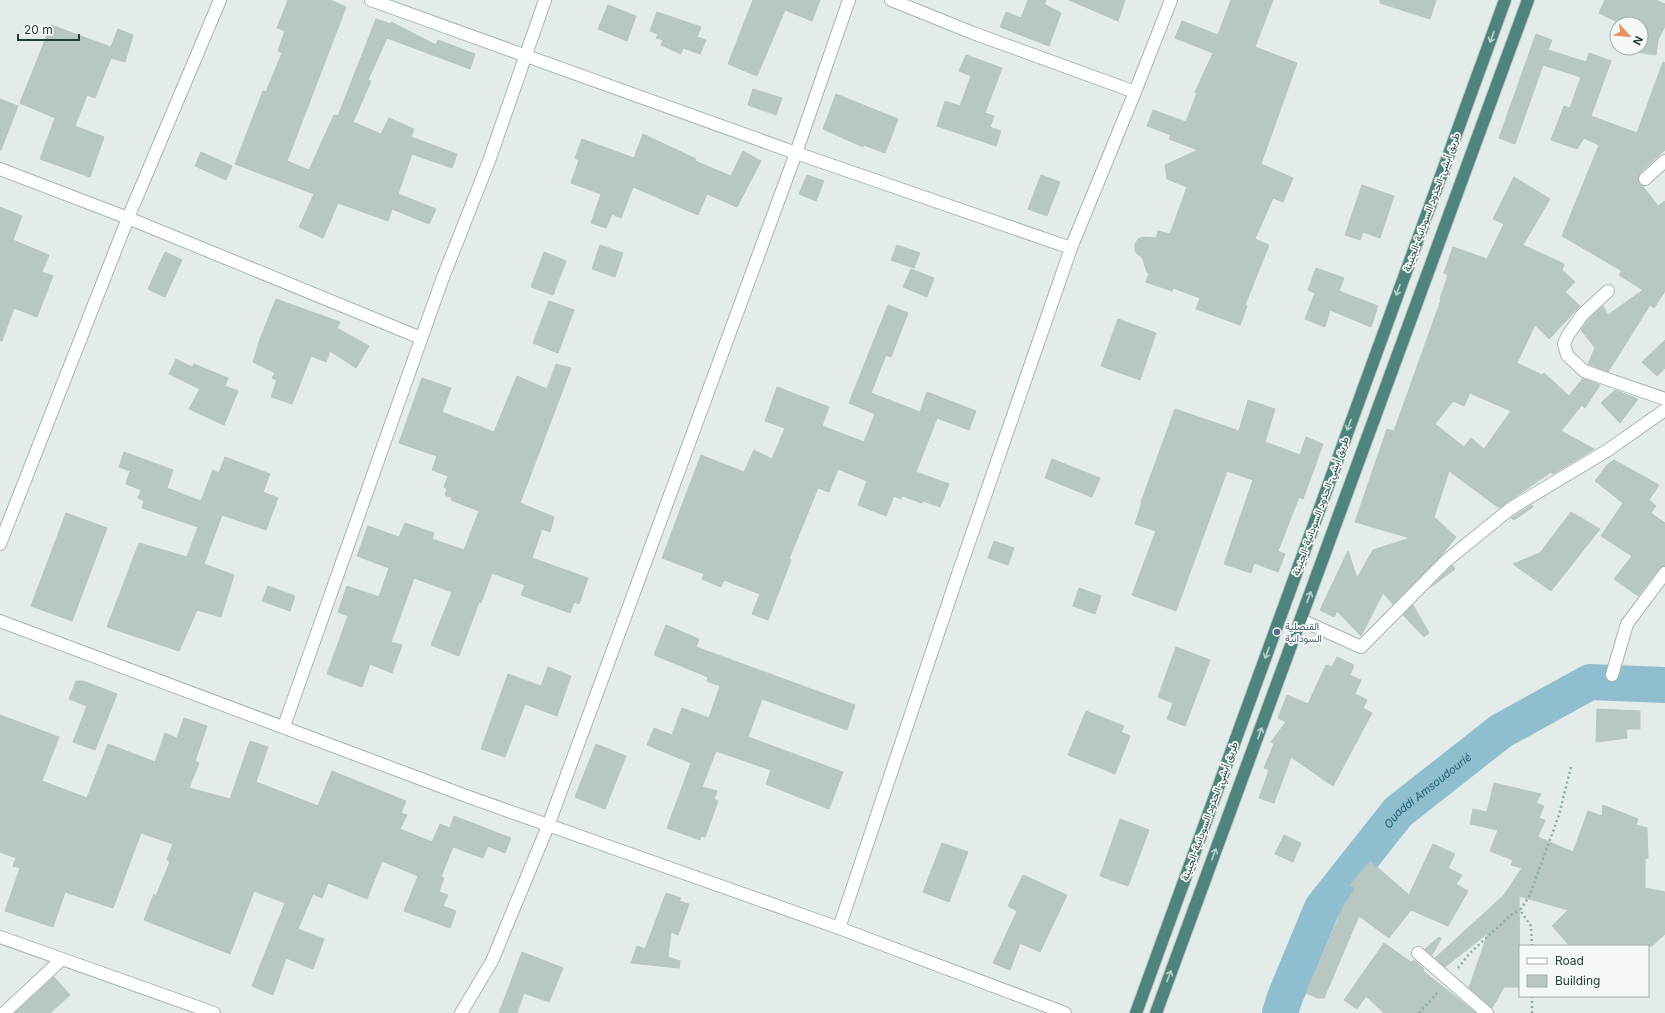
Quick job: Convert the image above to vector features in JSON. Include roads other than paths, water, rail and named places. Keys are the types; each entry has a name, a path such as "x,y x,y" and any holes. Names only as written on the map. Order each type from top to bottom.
{"highway":[{"name":"طريق أبشي-الحدود السودانية-الجنينة","path":"1136,1013 1356,405 1505,0"},
{"path":"1156,1013 1528,0"},
{"path":"1356,405 1378,410"}],"street":[{"path":"0,544 128,218 220,0"},
{"path":"371,0 525,57 1071,248"},
{"path":"284,726 421,338 489,161 545,0"},
{"path":"461,1013 492,961 548,826 796,153 849,0"},
{"path":"892,0 973,33 1135,92"},
{"path":"839,928 957,577 1071,248 1171,0"},
{"path":"1645,179 1665,161"},
{"path":"0,169 128,218 421,338"},
{"path":"1608,291 1582,315 1568,335 1564,344 1566,355 1584,370 1665,399"},
{"path":"1301,620 1361,647 1446,561 1510,509 1608,450 1665,410"},
{"path":"1612,675 1627,624 1665,573"},
{"path":"0,621 548,826 839,928 1065,1013"},
{"path":"0,937 61,960 214,1013"},
{"path":"1418,953 1487,1013"},
{"path":"4,1013 61,960"}],"waterway":[{"name":"Ouaddi Amsoudourié","path":"1280,1013 1285,997 1322,908 1398,812 1501,731 1590,682 1665,685"}],"place":[{"name":"القنصلية السودانية","path":"1277,632"}]}
